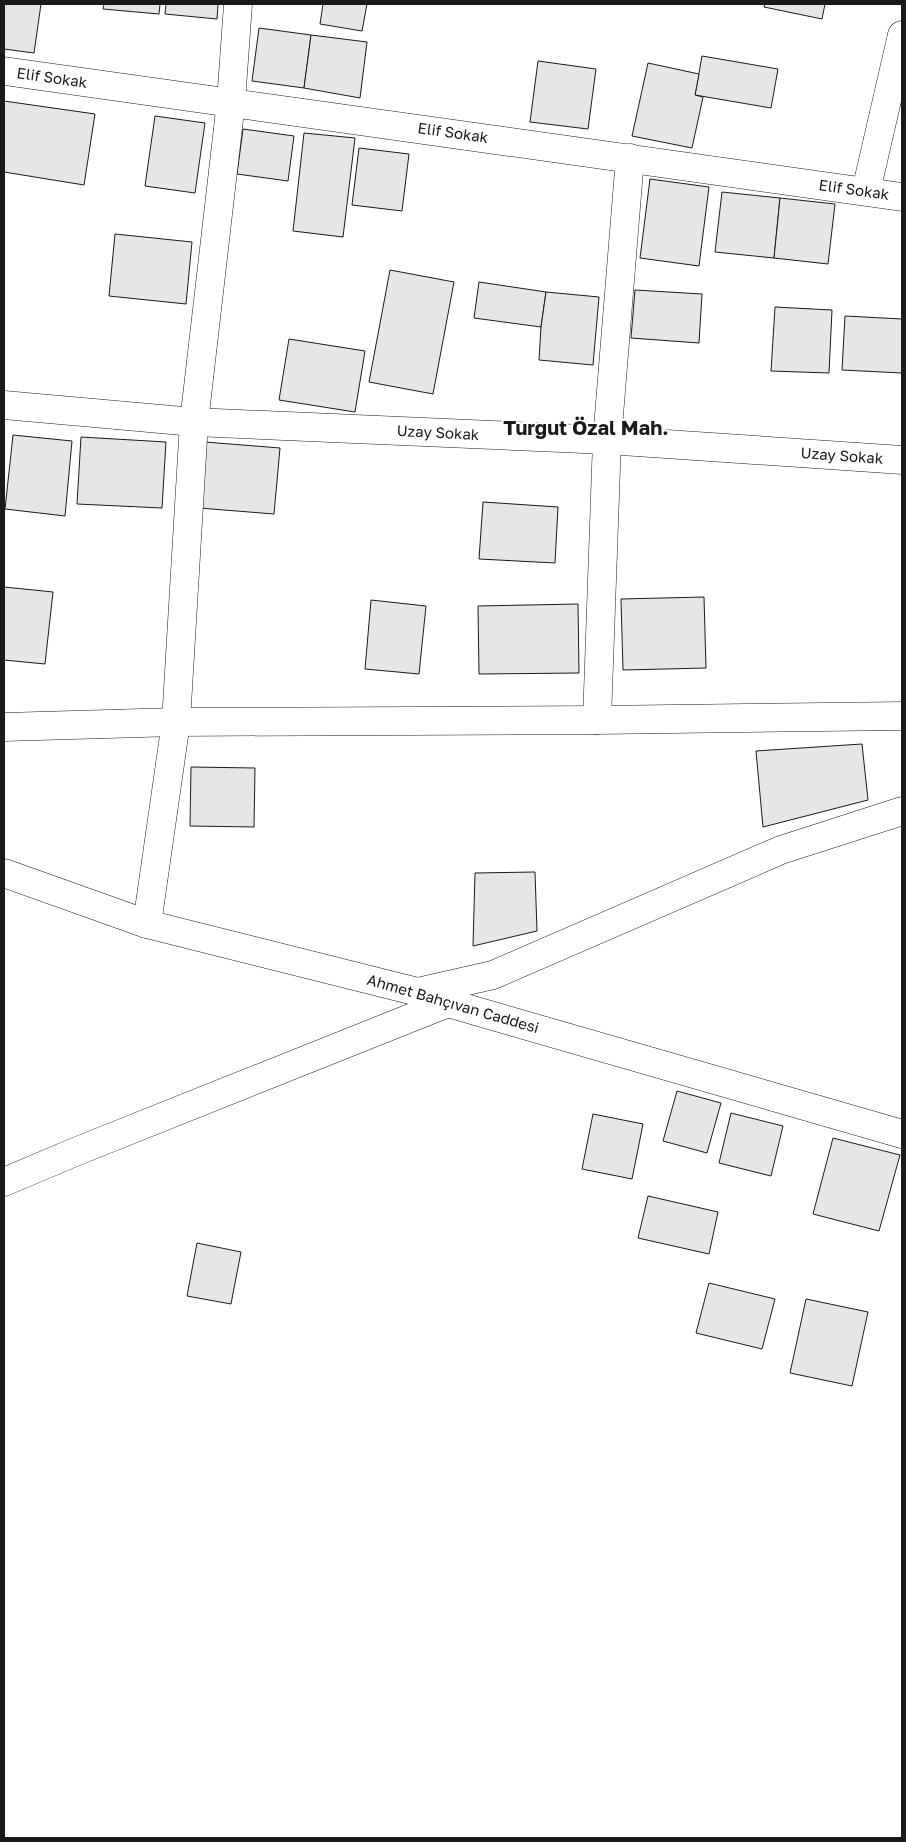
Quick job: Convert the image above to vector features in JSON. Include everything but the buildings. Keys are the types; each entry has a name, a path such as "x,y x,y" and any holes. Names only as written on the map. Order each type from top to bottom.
{"street":[{"path":"147,924 176,722 194,422 231,102 238,4"},
{"path":"866,191 902,35"},
{"name":"Elif Sokak","path":"4,71 902,197"},
{"path":"597,720 606,440 630,158"},
{"name":"Uzay Sokak","path":"4,404 194,422 606,440 902,460"},
{"path":"4,727 176,722 902,716"},
{"path":"418,992 493,975 781,850 902,811"},
{"name":"Ahmet Bahçıvan Caddesi","path":"4,873 147,924 418,992 448,1003 902,1134"},
{"path":"4,1182 448,1003"}],"district":[{"name":"Turgut Özal Mah.","path":"586,428"}]}
